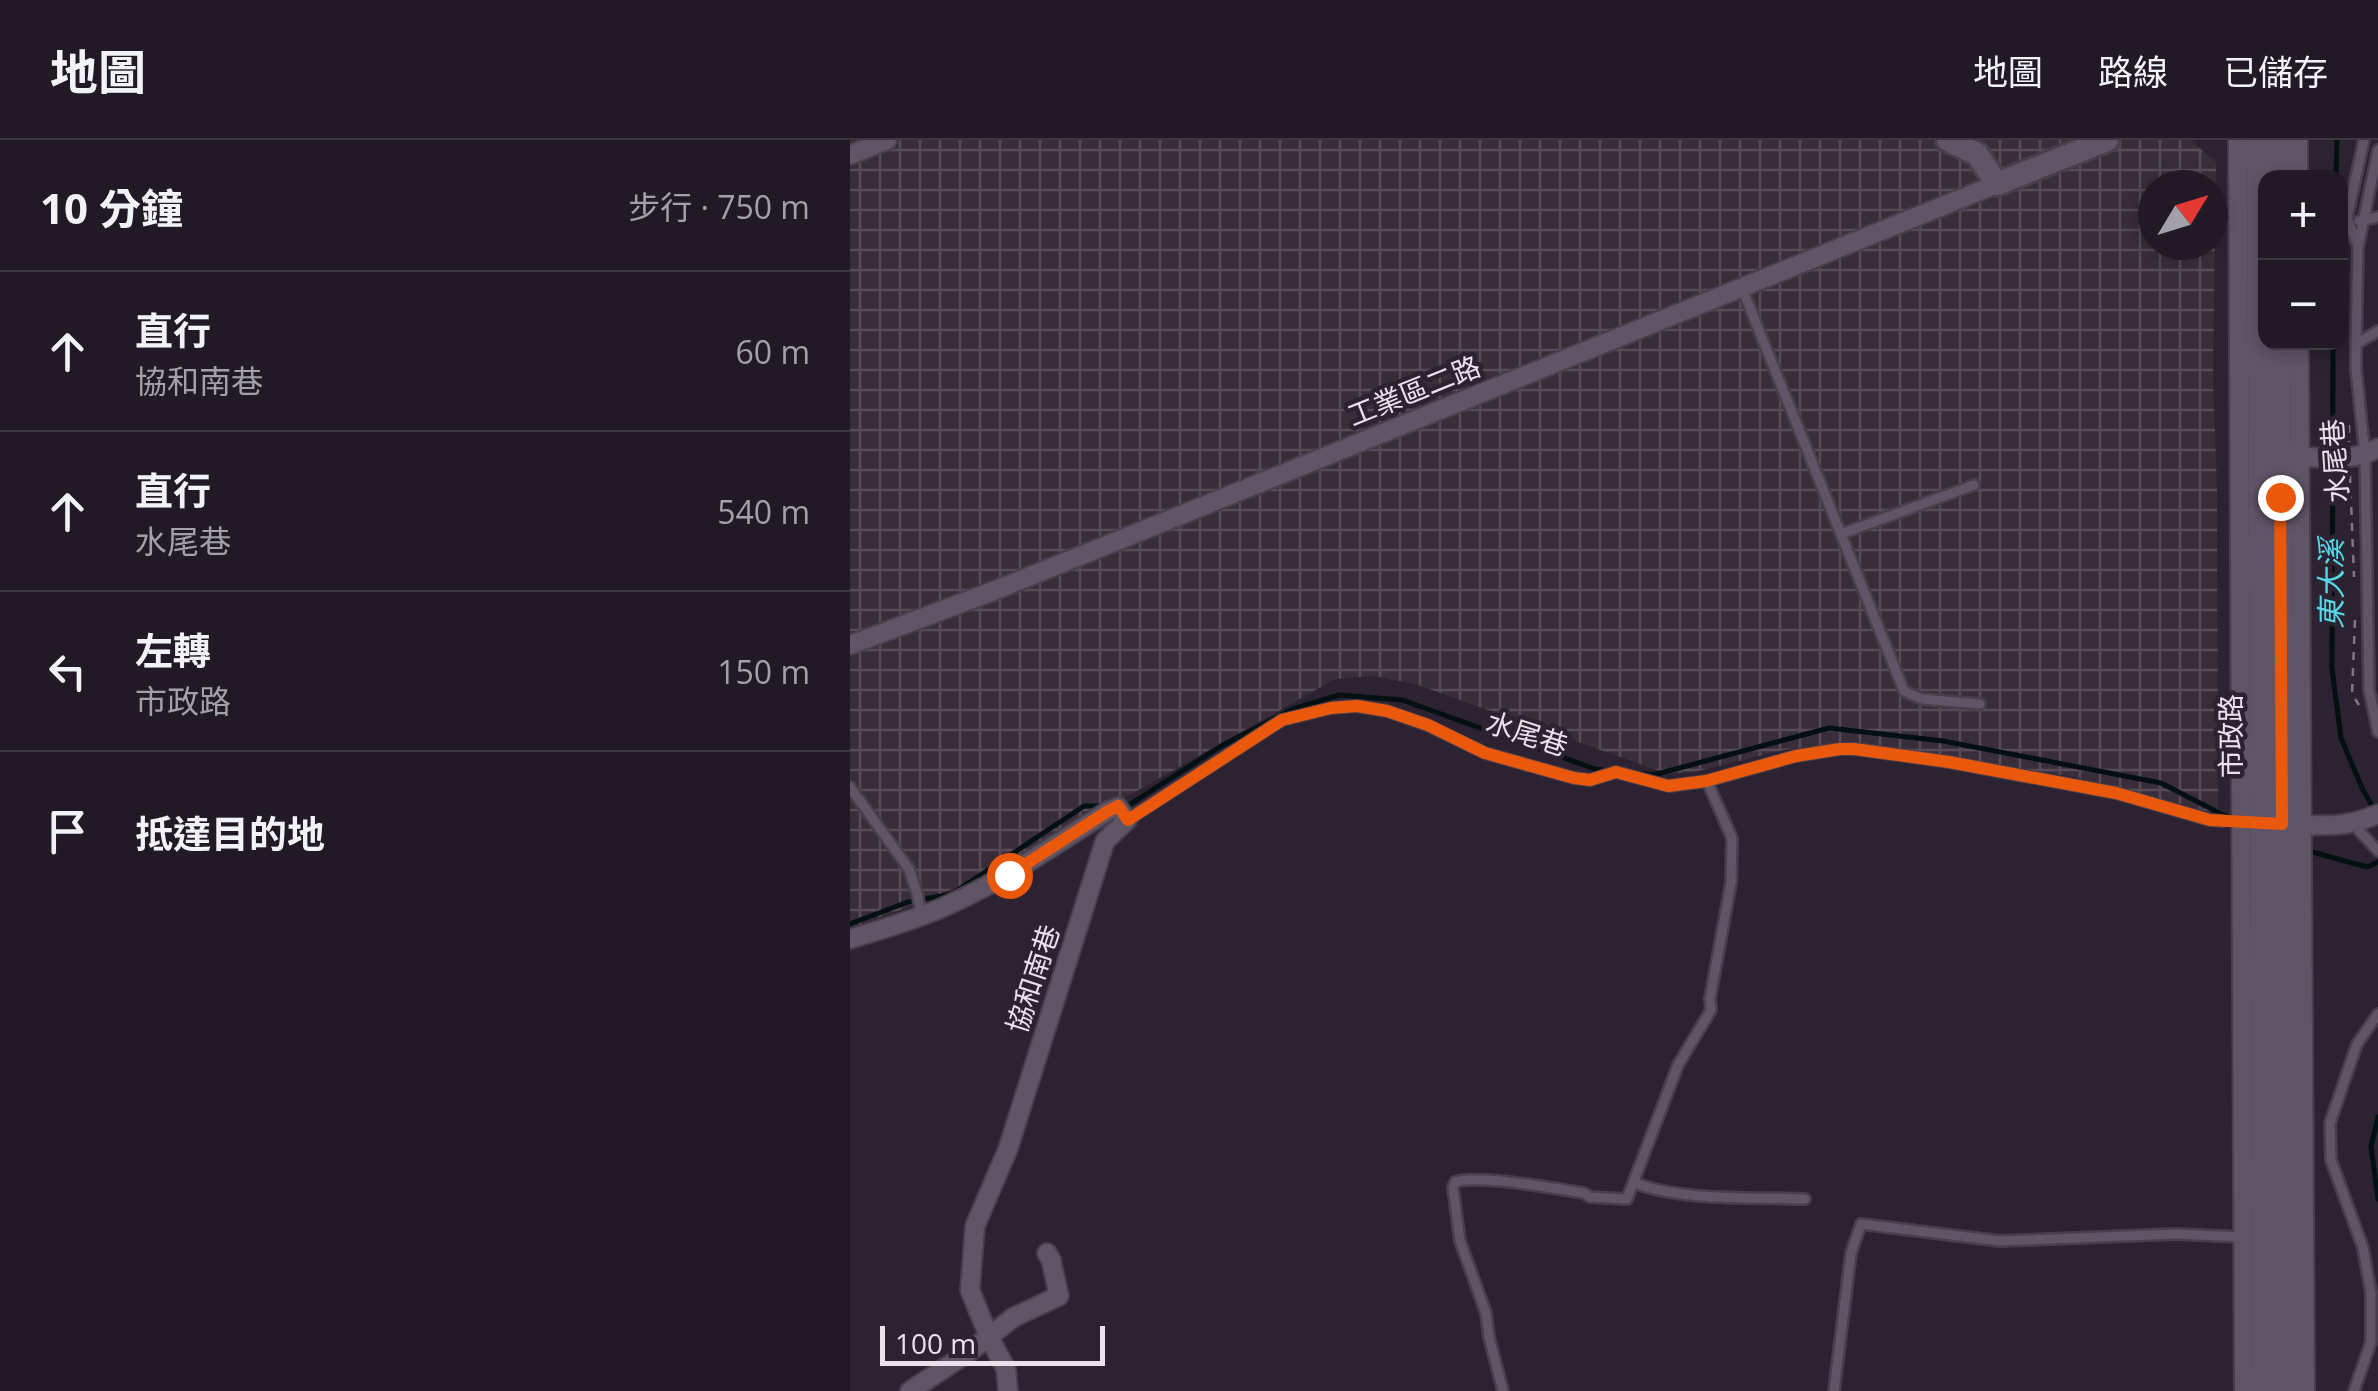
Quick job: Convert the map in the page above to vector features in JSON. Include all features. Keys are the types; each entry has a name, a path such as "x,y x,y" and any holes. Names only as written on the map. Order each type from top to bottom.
{"street":[{"path":"850,155 888,140"},
{"path":"1948,140 1976,154 1996,184 2106,140"},
{"name":"市政路","path":"2238,140 2260,456 2262,823 2286,1391"},
{"name":"市政路","path":"2258,140 2264,1391"},
{"path":"2278,140 2278,170"},
{"path":"2298,140 2298,170"},
{"name":"工業區二路","path":"850,645 996,590 1996,184"},
{"name":"市政路","path":"2260,456 2278,350"},
{"name":"市政路","path":"2260,456 2296,350"},
{"path":"2260,456 2350,458 2371,452"},
{"path":"850,939 922,916 1009,875 1118,806 1128,820"},
{"name":"協和南巷","path":"1008,1391 1006,1369 970,1290 975,1226 1008,1149 1105,841 1128,820"},
{"name":"水尾巷","path":"2262,823 2335,826 2364,820"},
{"name":"市政路","path":"2244,1391 2244,1237 2262,823"},
{"name":"市政路","path":"2262,823 2304,1391"},
{"path":"910,1391 1014,1317 1059,1296 1047,1253"}],"lane":[{"path":"2348,213 2364,140"},
{"name":"水尾巷","path":"2378,150 2358,247 2356,344 2356,370 2371,452 2370,690 2378,732"},
{"path":"2348,218 2362,222 2378,217"},
{"name":"水尾巷","path":"2348,221 2358,247"},
{"path":"1742,288 1904,691 1922,699 1980,704"},
{"path":"2356,344 2378,331"},
{"path":"1841,534 1974,486"},
{"name":"水尾巷","path":"1128,820 1282,720 1357,706 1387,711 1428,725 1485,753 1574,778 1590,780 1616,772 1668,786 1706,781 1796,756 1854,749 2116,793 2210,820 2262,823"},
{"path":"1503,1391 1486,1313 1460,1241 1453,1188 1462,1179 1487,1180 1627,1199 1678,1065 1710,1010 1731,883 1732,838 1706,781"},
{"path":"850,786 908,869 922,916"},
{"name":"水尾巷","path":"2364,820 2378,851"},
{"path":"2354,1391 2371,1342 2372,1293 2363,1248 2331,1160 2330,1124 2358,1044 2378,1014"},
{"path":"1635,1183 1707,1195 1805,1198"},
{"path":"1834,1391 1851,1253 1860,1224 2000,1241 2176,1234 2244,1237"}],"shaded area":[{"path":"850,140 2190,140 2216,162 2216,170 2138,170 2138,260 2215,260 2218,814 2075,777 1852,745 1784,750 1695,772 1668,774 1415,684 1373,676 1335,679 1013,861 926,901 850,928"}],"waterway":[{"name":"東大溪","path":"2336,170 2337,140"},
{"name":"東大溪","path":"2333,350 2332,669 2341,738 2375,811"},
{"path":"1122,805 1129,805 1221,746 1293,709 1339,695 1402,700 1610,771"},
{"path":"1636,773 1653,775 1829,728 1943,741 2161,783 2235,821"},
{"path":"850,924 908,902 952,894 1084,806 1106,806"},
{"path":"2305,850 2367,867 2378,862"},
{"name":"東大溪","path":"2378,1117 2371,1146 2378,1199"}],"route":[{"path":"1009,875 1118,806 1128,820 1282,720 1357,706 1387,711 1428,725 1485,753 1574,778 1598,779 1616,772 1668,786 1706,781 1796,756 1854,749 2116,793 2210,820 2282,824 2280,497"}]}
